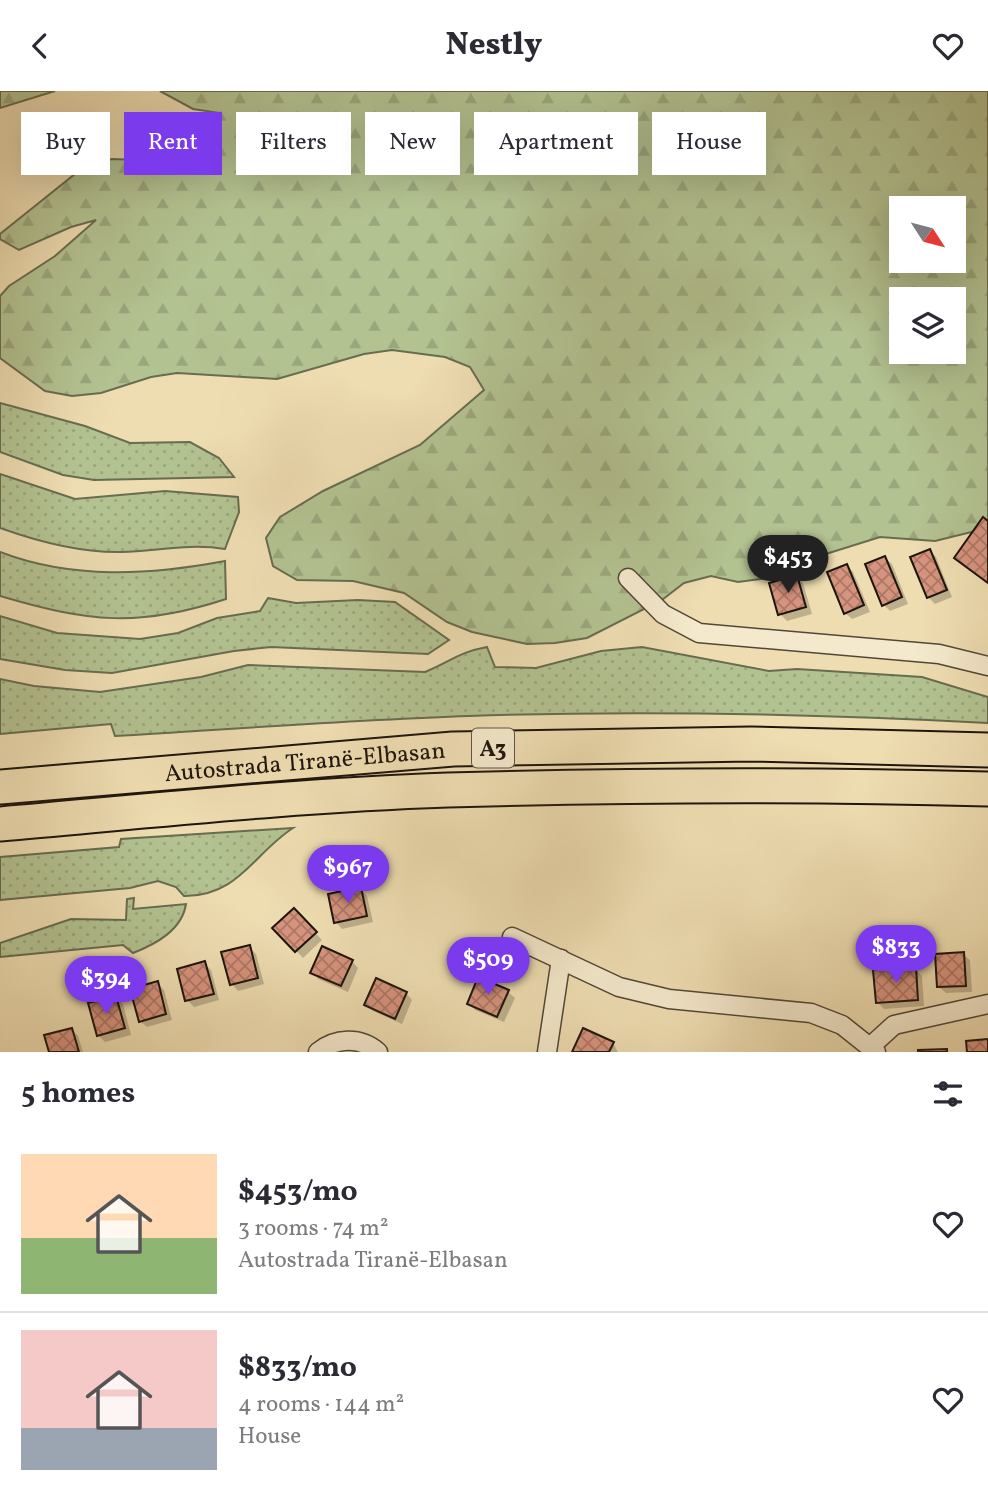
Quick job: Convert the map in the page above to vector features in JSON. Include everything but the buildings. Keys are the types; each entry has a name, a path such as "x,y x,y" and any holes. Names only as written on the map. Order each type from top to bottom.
{"highway":[{"name":"Autostrada Tiranë-Elbasan","path":"0,787 453,749 751,744 988,750"},
{"name":"Autostrada Tiranë-Elbasan","path":"0,824 201,806 446,790 746,786 988,789"}],"street":[{"path":"628,578 663,614 699,633 939,654 988,666"},
{"path":"512,937 619,986 669,999 811,1013 842,1025 874,1049 894,1025 988,1004"},
{"path":"547,1052 561,959"},
{"path":"318,1052 331,1042 354,1041 378,1052"}],"green space":[{"path":"0,91 55,91 0,108"},
{"path":"160,91 988,91 988,528 935,541 880,537 794,564 767,578 738,582 711,576 684,583 662,600 587,638 555,643 527,644 472,632 447,622 404,593 353,581 297,580 273,566 266,538 280,517 323,491 420,445 484,390 470,367 445,357 392,350 364,354 277,379 177,373 151,377 101,393 72,396 45,391 0,358 0,296 9,286 55,256 96,220 71,227 19,250 0,239 0,234 74,175 110,175 110,160 124,159 124,175 222,175 222,112 193,109"},
{"path":"0,403 85,426 130,443 190,442 219,458 234,477 94,480 63,475 0,452"},
{"path":"0,474 75,499 165,491 238,497 239,512 225,549 186,547 107,552 76,549 0,528"},
{"path":"0,552 28,561 83,571 140,572 225,561 226,599 195,608 139,618 60,612 0,596"},
{"path":"268,598 296,603 358,600 395,602 449,640 428,654 271,647 112,673 65,670 0,659 0,616 57,633 140,639 178,633 217,618 260,611"},
{"path":"487,647 495,667 536,668 601,651 642,647 769,671 797,669 922,677 988,697 988,723 793,715 599,713 336,722 115,736 111,724 0,734 0,679 34,686 100,692 201,677 248,665 425,672 462,654"},
{"path":"293,828 232,882 203,894 184,896 176,887 158,881 130,888 0,900 0,857 119,847 121,839"},
{"path":"134,898 133,909 186,904 174,929 133,953 123,945 0,957 0,943 71,919 126,920 127,899"}]}
